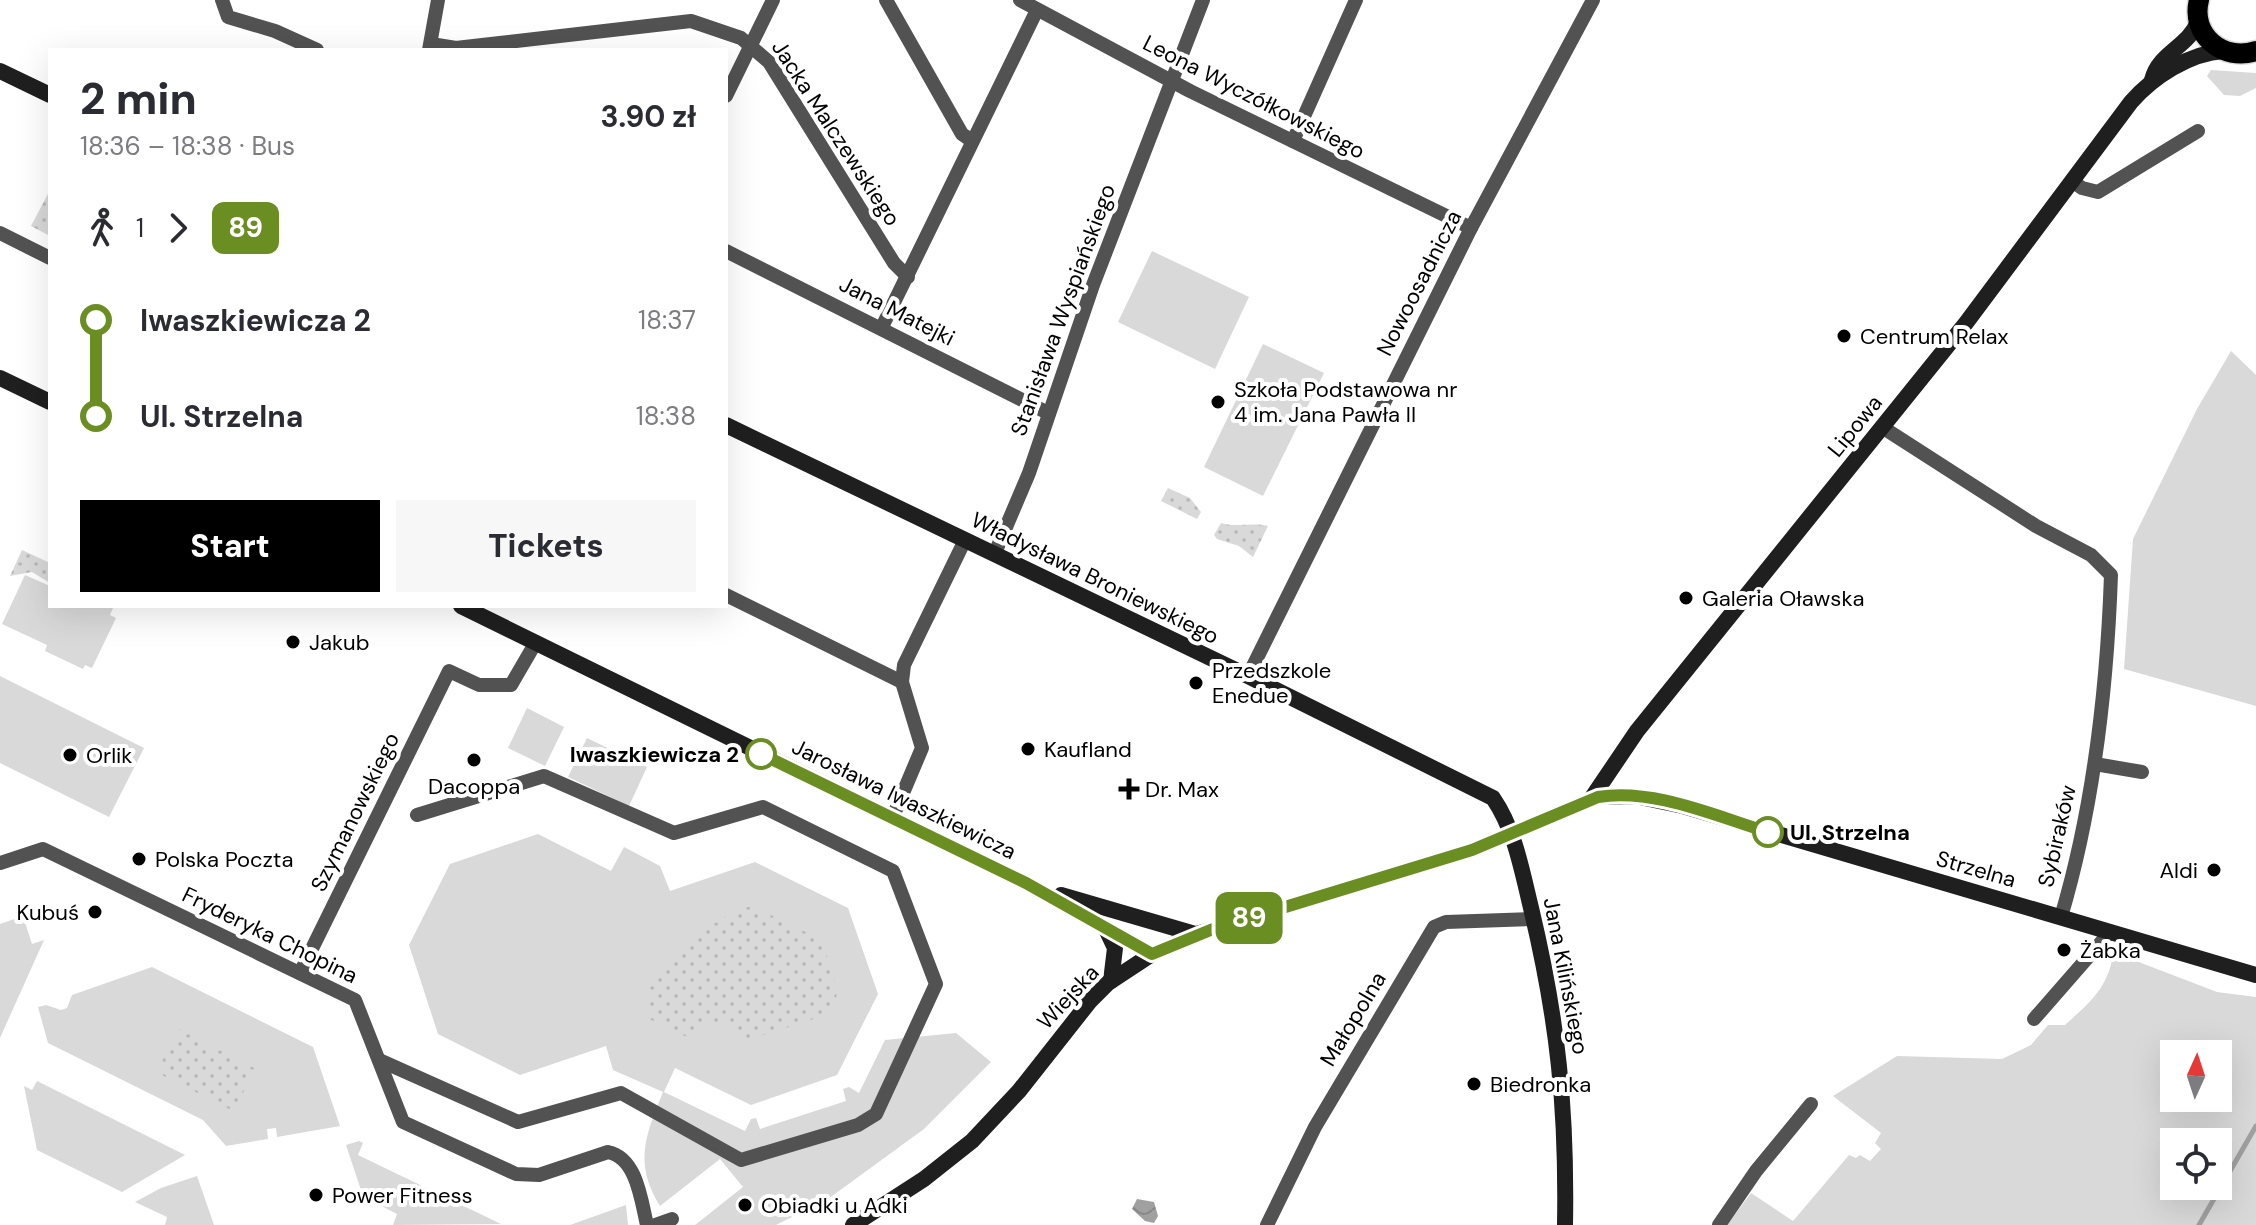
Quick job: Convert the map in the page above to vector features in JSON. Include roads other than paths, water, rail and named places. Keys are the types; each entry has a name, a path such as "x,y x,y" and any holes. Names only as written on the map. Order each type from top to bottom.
{"main road":[{"path":"2198,6 2207,39 2224,51 2237,54 2256,51"}],"street":[{"path":"222,0 228,17 275,31 313,48"},
{"path":"430,47 438,0"},
{"path":"728,92 773,0"},
{"path":"886,0 962,134 972,141"},
{"name":"Leona Wyczółkowskiego","path":"1020,0 1172,81 1471,228"},
{"name":"Stanisława Wyspiańskiego","path":"995,553 1029,473 1048,413 1203,0"},
{"path":"1293,141 1356,0"},
{"name":"Nowoosadnicza","path":"1248,676 1471,228 1593,0"},
{"name":"Lipowa","path":"1591,799 1633,736 1966,323 2104,135 2152,80 2161,59 2191,35 2198,6"},
{"path":"882,327 1037,10"},
{"name":"Jacka Malczewskiego","path":"430,47 456,48 691,21 751,43 769,62 894,263 908,277"},
{"name":"Lipowa","path":"2152,80 2199,54 2224,51"},
{"path":"0,71 48,94"},
{"path":"2072,181 2082,188 2098,192 2198,131"},
{"path":"0,233 48,257"},
{"name":"Jana Matejki","path":"728,252 1048,413"},
{"path":"0,378 48,401"},
{"name":"Władysława Broniewskiego","path":"728,426 1484,791 1501,810 1511,835"},
{"path":"1882,427 2036,526 2091,555 2111,575 2096,758"},
{"path":"892,819 922,748 902,682 910,649 965,540"},
{"path":"728,596 902,682"},
{"name":"Jarosława Iwaszkiewicza","path":"465,608 1026,883 1153,953"},
{"name":"Szymanowskiego","path":"300,973 449,671 479,685 511,685 536,642"},
{"name":"Sybiraków","path":"2061,917 2077,862 2096,758 2142,772"},
{"path":"379,1060 518,1122 621,1093 741,1160 858,1125 876,1114 936,984 893,871 763,807 674,833 544,776 417,815"},
{"name":"Strzelna","path":"1591,799 1616,795 1683,806 2256,975"},
{"name":"Wiejska","path":"853,1225 924,1179 972,1141 1019,1091 1075,1017 1111,981 1153,953 1197,934 1511,835 1591,799"},
{"name":"Jana Kilińskiego","path":"1511,835 1534,919 1560,1052 1565,1128 1565,1225"},
{"name":"Fryderyka Chopina","path":"0,863 43,849 355,1000 403,1122 516,1174 539,1175 608,1152 628,1162 647,1225"},
{"name":"Jarosława Iwaszkiewicza","path":"1026,883 1137,920 1197,934"},
{"name":"Małopolna","path":"1267,1225 1322,1113 1434,927 1446,922 1534,919"},
{"path":"1137,920 1152,936 1153,953"},
{"path":"1106,929 1114,946 1111,981"},
{"path":"2034,1019 2110,932"},
{"path":"1719,1225 1756,1171 1811,1104"},
{"path":"655,1225 672,1219"}],"water":[{"path":"1137,1199 1154,1202 1158,1216 1154,1223 1145,1221 1132,1209"}],"waterway":[{"path":"2199,1225 2256,1126"}],"place":[{"name":"Centrum Relax","path":"1844,336"},
{"name":"Szkoła Podstawowa nr 4 im. Jana Pawła II","path":"1218,402"},
{"name":"Galeria Oławska","path":"1686,598"},
{"name":"Jakub","path":"293,642"},
{"name":"Przedszkole Enedue","path":"1196,683"},
{"name":"Kaufland","path":"1028,749"},
{"name":"Iwaszkiewicza 2","path":"761,754"},
{"name":"Orlik","path":"70,755"},
{"name":"Dacoppa","path":"474,760"},
{"name":"Dr. Max","path":"1129,789"},
{"name":"Ul. Strzelna","path":"1768,832"},
{"name":"Polska Poczta","path":"139,859"},
{"name":"Aldi","path":"2214,870"},
{"name":"Kubuś","path":"95,912"},
{"name":"Żabka","path":"2064,950"},
{"name":"Biedronka","path":"1474,1084"},
{"name":"Power Fitness","path":"316,1195"},
{"name":"Obiadki u Adki","path":"745,1205"}]}
